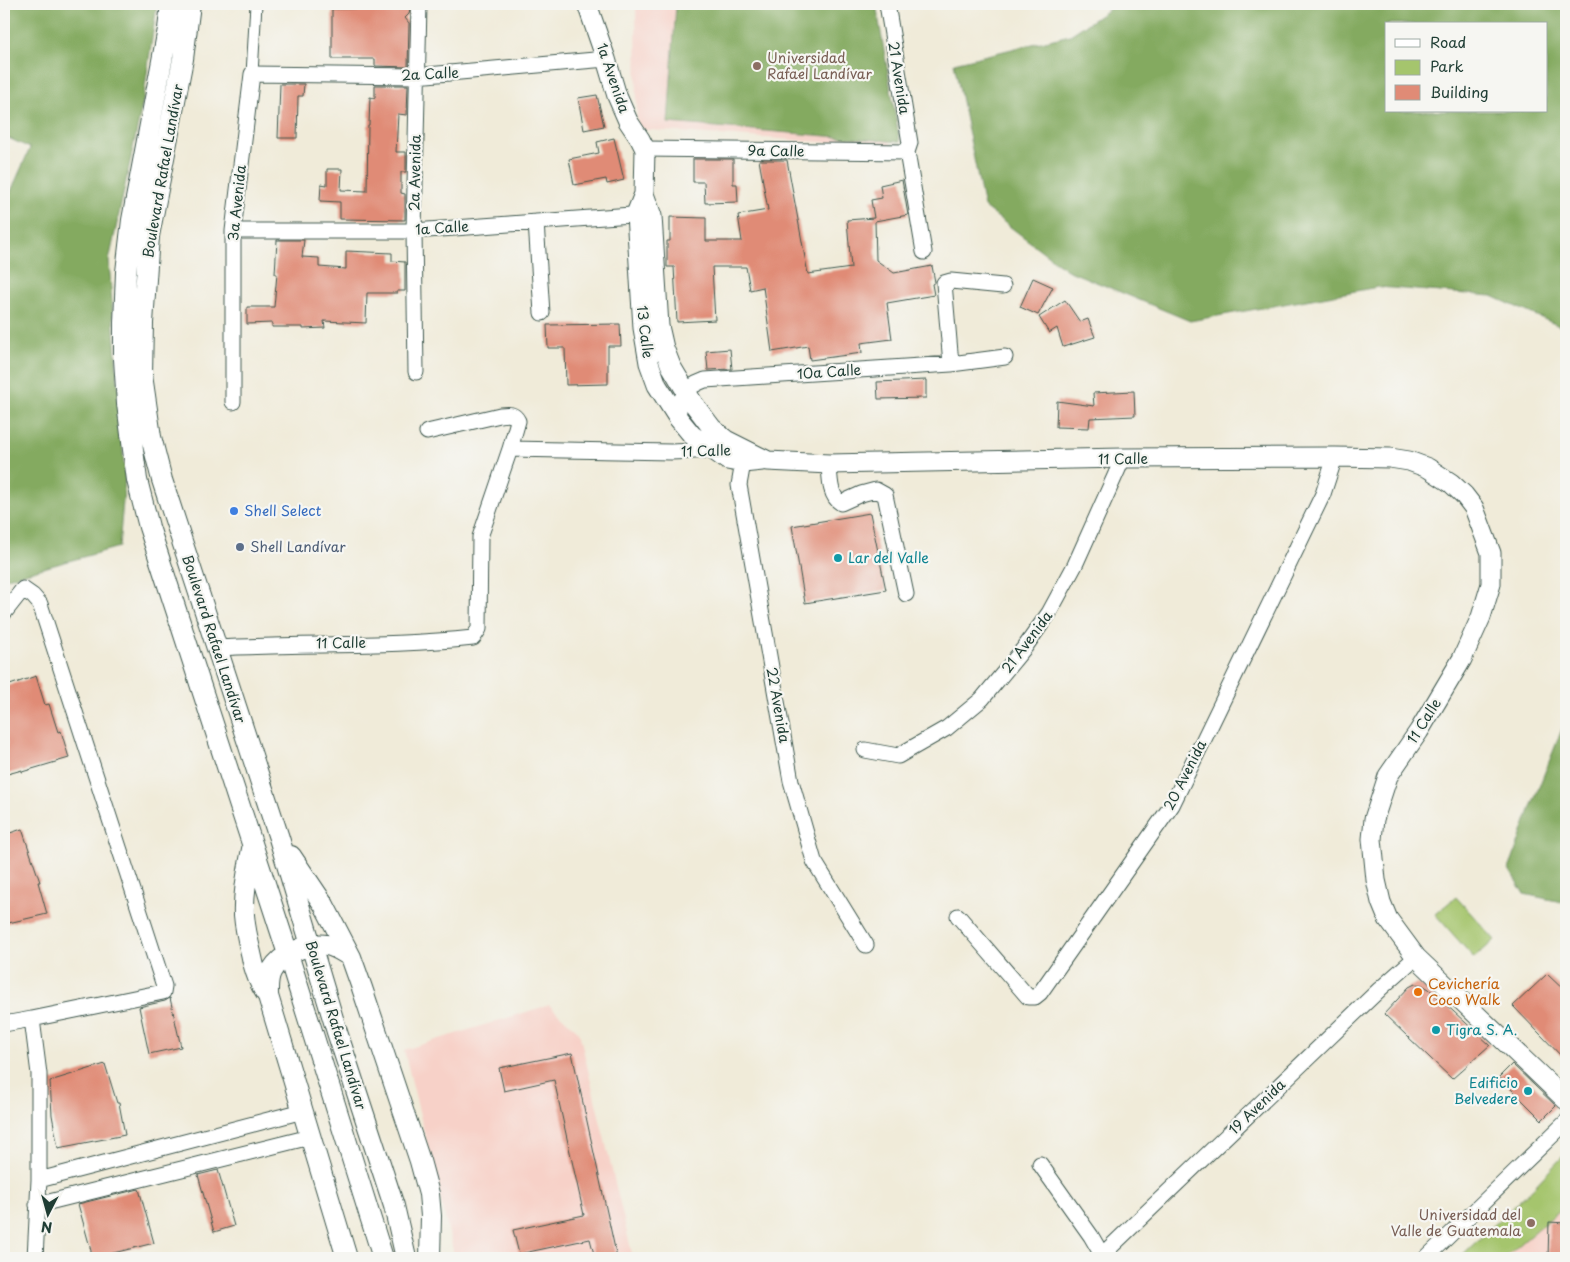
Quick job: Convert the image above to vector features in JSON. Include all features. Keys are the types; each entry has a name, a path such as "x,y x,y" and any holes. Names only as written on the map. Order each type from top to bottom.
{"main road":[{"name":"Boulevard Rafael Landívar","path":"171,4 168,30 132,220 126,272 124,359 127,404 137,480 149,528 288,954 383,1258"},
{"name":"Boulevard Rafael Landívar","path":"190,4 183,59 149,236 143,323 142,375 151,437 162,480 279,838 337,1032 394,1206 406,1258"},
{"path":"279,838 324,905 351,957 420,1161 429,1194 431,1216 430,1258"},
{"path":"252,846 245,897 245,922 254,969 261,987 268,996"},
{"path":"347,1258 268,996 269,978 272,970 288,954 312,946 325,945 337,948 351,957"}],"street":[{"name":"3a Avenida","path":"233,402 233,231 252,74 256,4"},
{"name":"2a Avenida","path":"416,372 414,231 419,4"},
{"name":"1a Avenida","path":"587,4 617,96 628,121 645,149"},
{"name":"21 Avenida","path":"887,4 910,143 907,152 924,252"},
{"name":"2a Calle","path":"252,74 416,76 606,59"},
{"name":"9a Calle","path":"645,149 907,152"},
{"name":"13 Calle","path":"645,149 643,328 649,363 657,385 678,418 692,435 727,460 742,456"},
{"name":"13 Calle","path":"644,214 659,326 664,348 671,366 685,391 712,428 742,456"},
{"name":"1a Calle","path":"233,231 414,231 644,214"},
{"path":"536,222 542,313"},
{"path":"951,364 944,283 951,281 1003,286"},
{"name":"10a Calle","path":"685,391 694,384 705,380 951,364 1005,357"},
{"path":"678,418 679,402 685,391"},
{"path":"426,432 511,414 516,416 518,421 510,449"},
{"name":"11 Calle","path":"218,648 273,645 439,642 474,638 479,629 480,537 510,449 714,451"},
{"name":"11 Calle","path":"742,456 768,461 829,464 1123,458 1390,458 1409,461 1428,468 1451,483 1474,508 1491,553 1491,584 1481,617 1462,659 1419,731 1388,776 1374,819 1372,839 1376,880 1381,902 1388,918 1416,957 1566,1100"},
{"name":"22 Avenida","path":"742,456 739,485 791,781 814,861 866,945"},
{"name":"20 Avenida","path":"958,916 1028,997 1035,997 1040,994 1172,805 1323,494 1335,457"},
{"name":"21 Avenida","path":"865,750 898,756 947,728 982,699 1050,613 1075,565 1123,458"},
{"path":"829,464 832,490 836,500 841,502 876,490 885,496 906,594"},
{"path":"4,613 23,589 40,604 164,986 163,992 32,1019 5,1020"},
{"name":"19 Avenida","path":"1101,1257 1416,957"},
{"path":"32,1019 39,1074 39,1180 35,1258"},
{"path":"39,1180 302,1111"},
{"path":"1426,1258 1566,1122"},
{"path":"229,1130 236,1155"},
{"path":"37,1205 310,1137"},
{"path":"154,1150 162,1174"},
{"path":"1040,1164 1091,1236 1101,1257"}],"shaded area":[{"name":"Universidad Rafael Landívar","path":"636,4 866,4 891,147 637,129"},
{"path":"549,1005 579,1032 633,1258 455,1258 404,1050"},
{"name":"Universidad del Valle de Guatemala","path":"1566,1153 1566,1258 1459,1258 1533,1188"}],"green space":[{"path":"4,4 157,4 143,101 109,261 125,479 119,547 4,579 4,207 30,148 4,136"},
{"name":"Universidad Rafael Landívar","path":"676,4 876,4 900,142 668,123"},
{"path":"1117,4 1566,4 1566,329 1492,296 1378,287 1190,321 1067,270 984,207 954,63 1070,35"},
{"path":"1566,719 1566,903 1524,894 1509,869"},
{"path":"1456,897 1495,940 1474,958 1435,914"},
{"name":"Universidad del Valle de Guatemala","path":"1566,1153 1566,1205 1504,1258 1459,1258 1533,1188"}],"building":[{"path":"410,8 409,14 405,18 409,23 408,67 375,66 375,59 332,59 332,9"},
{"path":"280,84 304,84 303,96 298,96 297,138 278,138"},
{"path":"375,85 408,85 407,115 398,114 396,152 406,152 406,172 401,172 401,193 405,194 405,220 340,219 340,202 320,201 321,184 327,185 327,169 342,169 341,190 367,191 370,97 375,98"},
{"path":"597,95 604,126 584,130 578,98"},
{"path":"614,138 624,180 607,184 606,179 574,185 569,159 599,153 597,142"},
{"path":"693,159 733,159 733,184 737,184 738,202 705,203 704,182 693,182"},
{"path":"759,160 787,160 808,274 851,268 847,220 874,218 871,200 882,198 880,185 902,180 908,215 875,221 876,260 894,273 932,266 935,282 932,284 934,295 887,303 892,339 861,343 862,353 810,360 808,346 772,352 763,287 750,290 746,267 712,267 715,320 677,322 674,267 667,267 667,241 670,241 670,217 706,218 706,241 742,241 738,215 768,210"},
{"path":"277,240 304,240 302,257 319,258 319,267 346,269 346,251 392,253 392,261 405,262 405,291 397,291 397,293 367,293 366,323 324,321 325,328 303,329 303,327 272,327 272,323 247,324 247,307 274,307 277,274 275,274"},
{"path":"1033,278 1053,287 1038,315 1020,307"},
{"path":"1065,300 1080,322 1088,319 1095,337 1063,347 1057,328 1049,333 1039,317"},
{"path":"620,324 621,346 608,346 608,384 566,385 565,348 548,348 547,325"},
{"path":"730,349 732,369 708,370 706,351"},
{"path":"926,380 926,398 878,399 877,382"},
{"path":"1134,391 1135,416 1090,418 1089,428 1056,427 1057,401 1094,406 1093,393"},
{"name":"Lar del Valle","path":"870,513 886,590 805,603 792,526"},
{"path":"36,676 45,705 49,704 58,732 61,731 69,758 22,772 22,770 4,775 4,745 8,744 4,730 4,687"},
{"path":"22,829 40,882 38,882 47,914 4,924 4,835"},
{"path":"1547,974 1566,992 1566,1061 1513,1006"},
{"name":"Tigra S. A.","path":"1415,984 1429,989 1490,1045 1452,1079 1384,1014 1409,987"},
{"path":"170,998 181,1047 149,1054 139,1007"},
{"path":"572,1053 617,1258 595,1258 590,1239 519,1254 513,1230 584,1215 554,1080 504,1091 499,1068"},
{"path":"105,1064 117,1103 119,1103 125,1135 58,1148 52,1115 50,1081"},
{"name":"Edificio Belvedere","path":"1512,1064 1556,1106 1542,1120 1499,1077"},
{"path":"218,1170 234,1226 214,1232 198,1175"},
{"path":"139,1189 154,1243 93,1258 78,1204"},
{"path":"1549,1222 1566,1223 1566,1258 1548,1258"}],"place":[{"name":"Universidad Rafael Landívar","path":"757,66"},
{"name":"Shell Select","path":"234,511"},
{"name":"Shell Landívar","path":"240,547"},
{"name":"Lar del Valle","path":"838,558"},
{"name":"Cevichería Coco Walk","path":"1418,992"},
{"name":"Tigra S. A.","path":"1436,1030"},
{"name":"Edificio Belvedere","path":"1528,1091"},
{"name":"Universidad del Valle de Guatemala","path":"1531,1223"}]}
